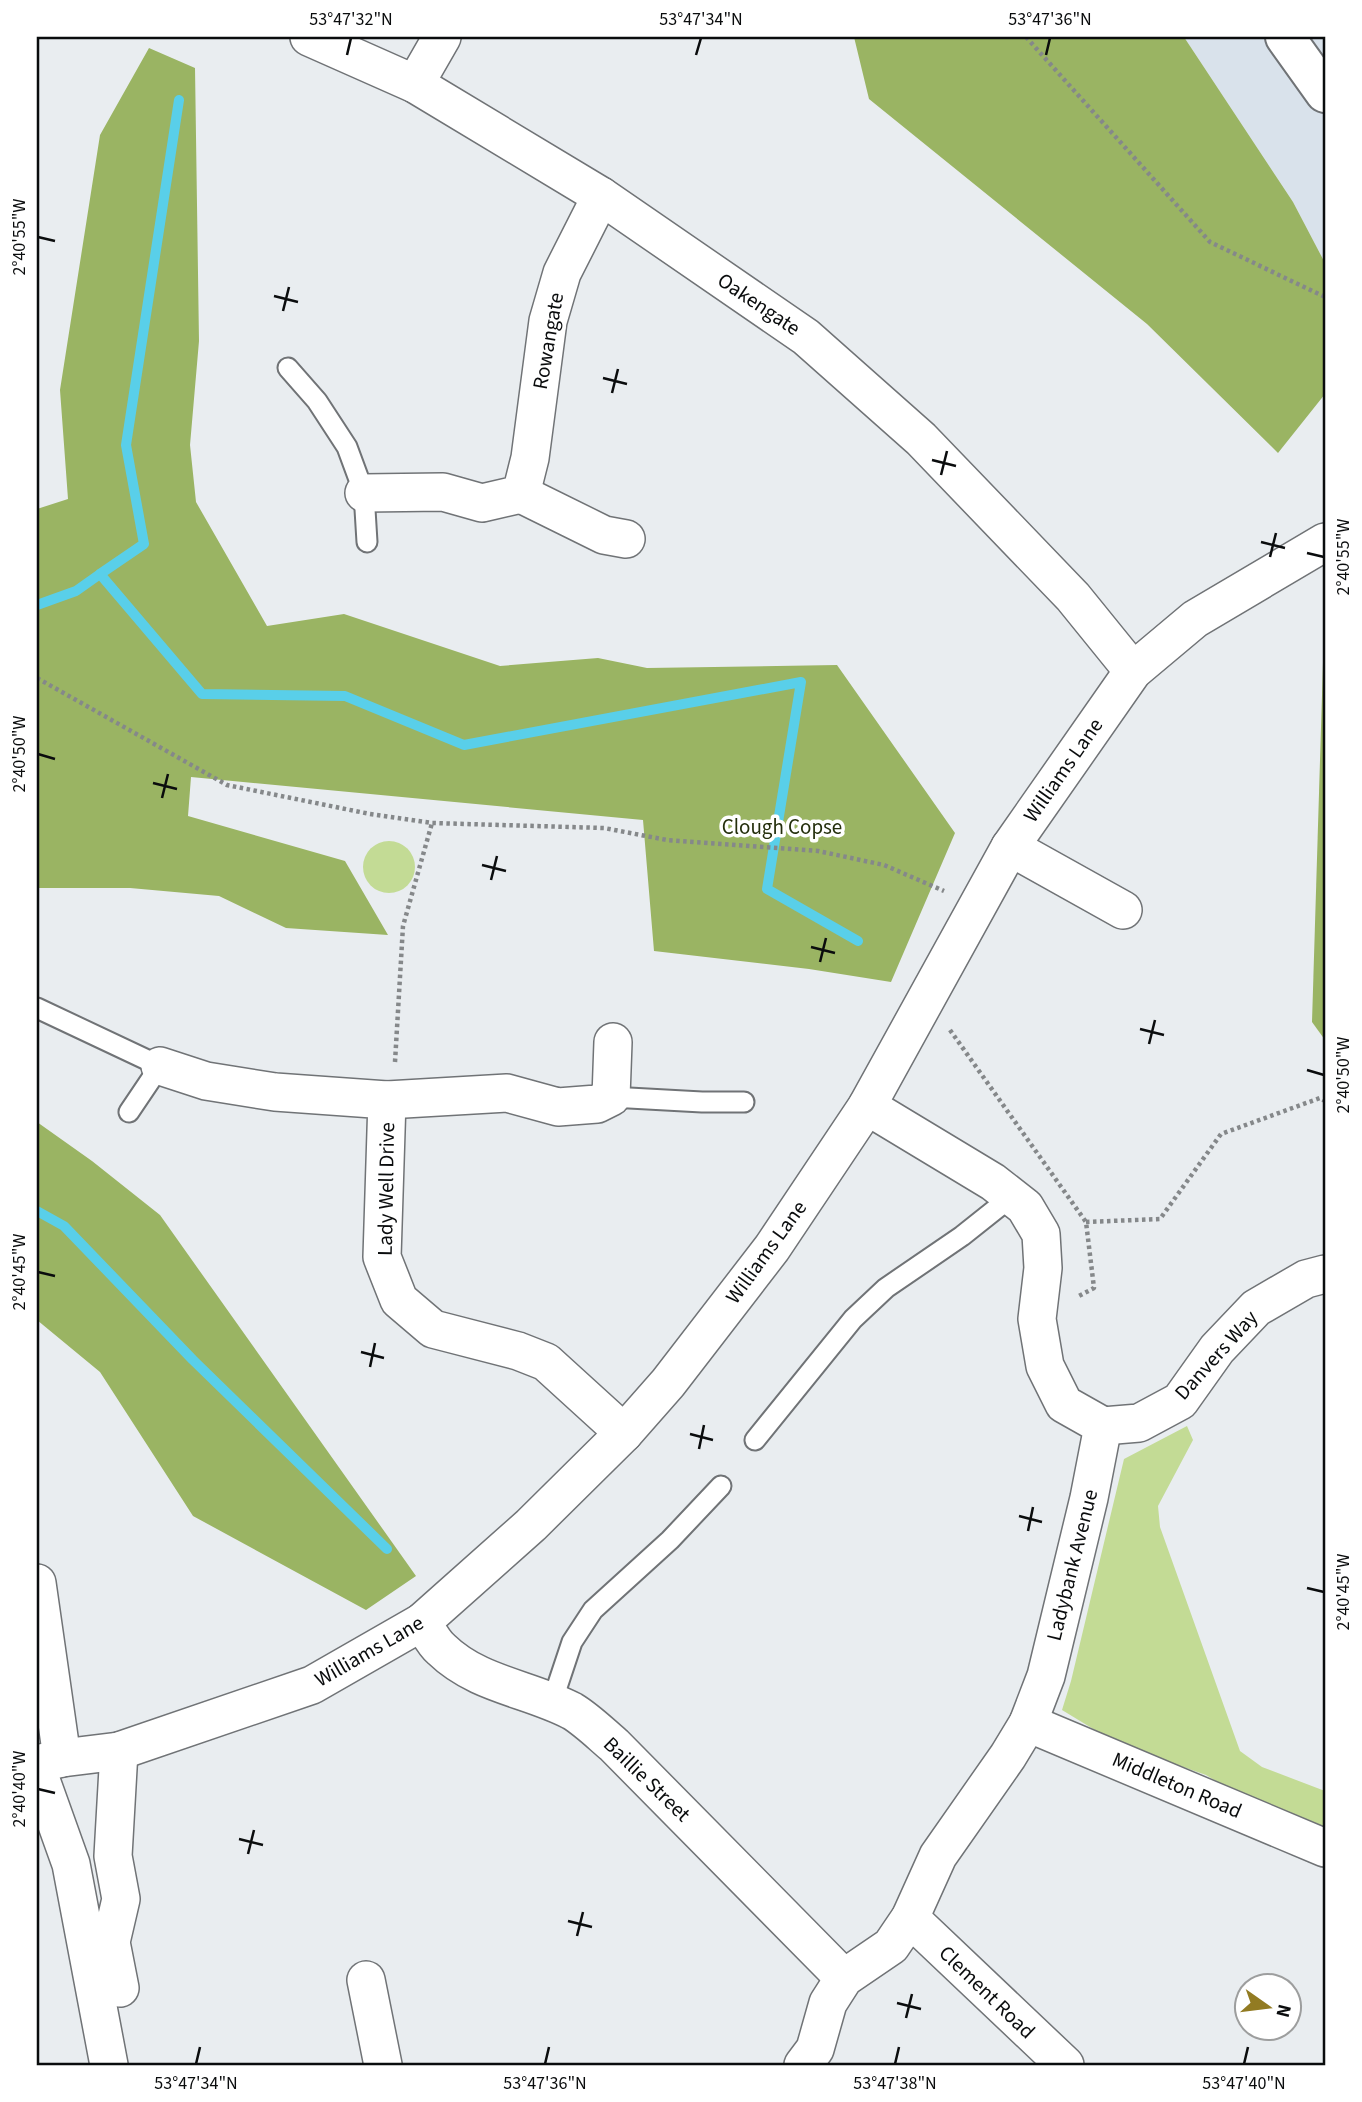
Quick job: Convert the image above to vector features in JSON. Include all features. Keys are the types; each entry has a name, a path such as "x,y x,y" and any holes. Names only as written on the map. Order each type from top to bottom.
{"street":[{"name":"Oakengate","path":"309,37 415,84 601,197 806,337 921,439 1073,597 1133,671"},
{"path":"415,84 442,37"},
{"path":"1285,37 1325,93"},
{"name":"Rowangate","path":"521,494 530,458 548,321 562,273 601,197"},
{"path":"364,493 443,492 482,503 521,494 604,535 626,539"},
{"name":"Williams Lane","path":"45,1764 119,1751 312,1685 422,1622 531,1525 624,1433 668,1383 772,1248 867,1106 1010,847 1133,671 1195,619 1325,542"},
{"path":"1010,847 1123,910"},
{"path":"611,1097 613,1042"},
{"name":"Lady Well Drive","path":"160,1066 206,1081 261,1090 387,1100 506,1093 558,1107 597,1104 611,1097"},
{"name":"Lady Well Drive","path":"387,1100 382,1257 399,1300 433,1328 518,1351 546,1362 624,1433"},
{"path":"867,1106 993,1182 1024,1207 1041,1234 1043,1268 1037,1319 1045,1366 1064,1404 1103,1426"},
{"name":"Danvers Way","path":"1103,1426 1139,1423 1180,1401 1217,1349 1256,1308 1306,1279 1325,1274"},
{"name":"Ladybank Avenue","path":"803,2065 815,2049 828,2003 844,1978 891,1946 910,1918 938,1856 1028,1723 1046,1676 1089,1498 1103,1426"},
{"path":"37,1583 45,1764 71,1864 109,2065"},
{"name":"Baillie Street","path":"422,1622 439,1648 464,1668 497,1684 552,1702 575,1713 614,1745 844,1978"},
{"name":"Middleton Road","path":"1028,1723 1325,1848"},
{"path":"119,1751 113,1856 121,1899 111,1942 123,2007"},
{"name":"Clement Road","path":"910,1918 1065,2065"},
{"path":"366,1980 383,2065"}],"lane":[{"path":"288,368 317,401 347,447 364,493 367,541"},
{"path":"37,1008 160,1066 129,1112"},
{"path":"611,1097 744,1102"},
{"path":"755,1440 845,1328 886,1288 962,1236 1011,1197"},
{"path":"552,1702 572,1642 593,1610 670,1540 721,1486"}],"path":[{"path":"1026,37 1210,242 1325,297"},
{"path":"37,678 227,785 370,814 432,822 604,828 667,840 818,850 884,865 978,906"},
{"path":"387,1100 395,1068 403,926 432,822"},
{"path":"1086,1222 1160,1219 1222,1134 1323,1100 1325,1092"}],"shaded area":[{"path":"1184,37 1325,37 1325,263 1293,202"}],"green space":[{"path":"854,37 1184,37 1293,202 1325,263 1325,394 1278,453 1147,324 869,99"},
{"name":"Clough Copse","path":"149,48 195,68 199,341 190,445 196,502 267,626 344,614 500,666 598,658 647,668 837,665 955,833 891,982 809,969 654,951 643,820 191,777 188,816 345,861 388,935 286,928 219,896 130,888 37,888 37,509 68,499 60,390 100,135"},
{"path":"1325,597 1325,1040 1312,1022"},
{"path":"389,841 408,848 415,867 408,886 389,893 370,886 363,867 370,848"},
{"path":"37,1122 160,1215 416,1576 366,1610 193,1516 100,1372 37,1320"},
{"path":"1187,1426 1193,1440 1158,1506 1160,1527 1240,1751 1262,1767 1325,1791 1325,1828 1255,1805 1206,1775 1118,1744 1062,1710 1124,1459"}],"waterway":[{"path":"100,574 144,544 126,445 179,100"},
{"path":"37,605 76,591 100,574 202,694 345,696 464,745 801,682 767,889 858,941"},
{"path":"37,1211 64,1226 193,1360 387,1549"}]}
